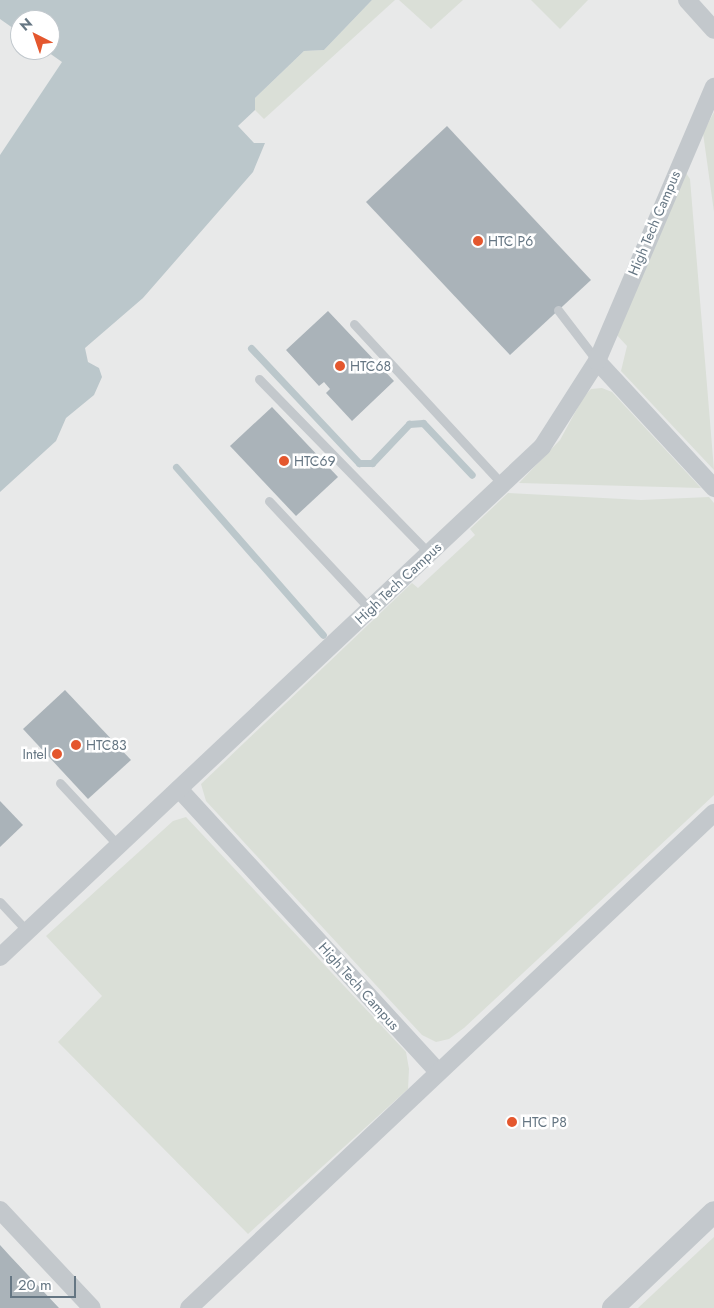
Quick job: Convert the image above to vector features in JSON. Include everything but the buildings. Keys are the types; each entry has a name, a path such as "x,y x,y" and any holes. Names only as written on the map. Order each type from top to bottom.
{"street":[{"path":"687,0 714,30"},
{"name":"High Tech Campus","path":"0,957 542,447 597,361 714,87"},
{"path":"597,361 714,488"},
{"name":"High Tech Campus","path":"179,788 438,1072"},
{"path":"189,1308 714,813"},
{"path":"0,1210 92,1308"},
{"path":"613,1308 714,1212"}],"lane":[{"path":"558,310 597,361"},
{"path":"354,324 503,485"},
{"path":"259,379 430,554"},
{"path":"270,501 370,609"},
{"path":"60,783 118,845"},
{"path":"0,902 27,931"}],"shaded area":[{"path":"0,0 714,0 714,1308 0,1308"},
{"path":"0,0 372,0 324,50 304,51 255,98 255,110 238,126 254,143 265,143 253,172 143,298 85,348 88,362 99,368 102,377 94,395 66,418 56,441 0,492 0,155 62,62 59,60 60,10 10,10 10,26 0,19"},
{"path":"372,0 395,0 264,119 255,110 255,98 304,51 324,50"},
{"path":"399,0 463,0 431,29"},
{"path":"531,0 588,0 560,29"},
{"path":"714,112 714,212 703,133"},
{"path":"686,173 690,179 714,470 621,371 627,346 614,332"},
{"path":"602,388 612,392 701,488 519,483 560,440 584,396 591,389"},
{"path":"508,493 641,500 709,497 714,503 714,795 464,1028 449,1039 436,1042 422,1035 206,801 201,784 412,583 418,588 475,535 470,529"},
{"path":"186,817 406,1052 409,1069 408,1089 248,1234 58,1042 102,996 46,936 173,821"},
{"path":"714,1237 714,1308 638,1308"}],"waterway":[{"path":"251,348 359,463 372,463 409,424 423,423 472,475"},
{"path":"176,467 323,635"}],"place":[{"name":"HTC P6","path":"478,241"},
{"name":"HTC68","path":"340,366"},
{"name":"HTC69","path":"284,461"},
{"name":"HTC83","path":"76,745"},
{"name":"Intel","path":"57,754"},
{"name":"HTC P8","path":"512,1122"}]}
